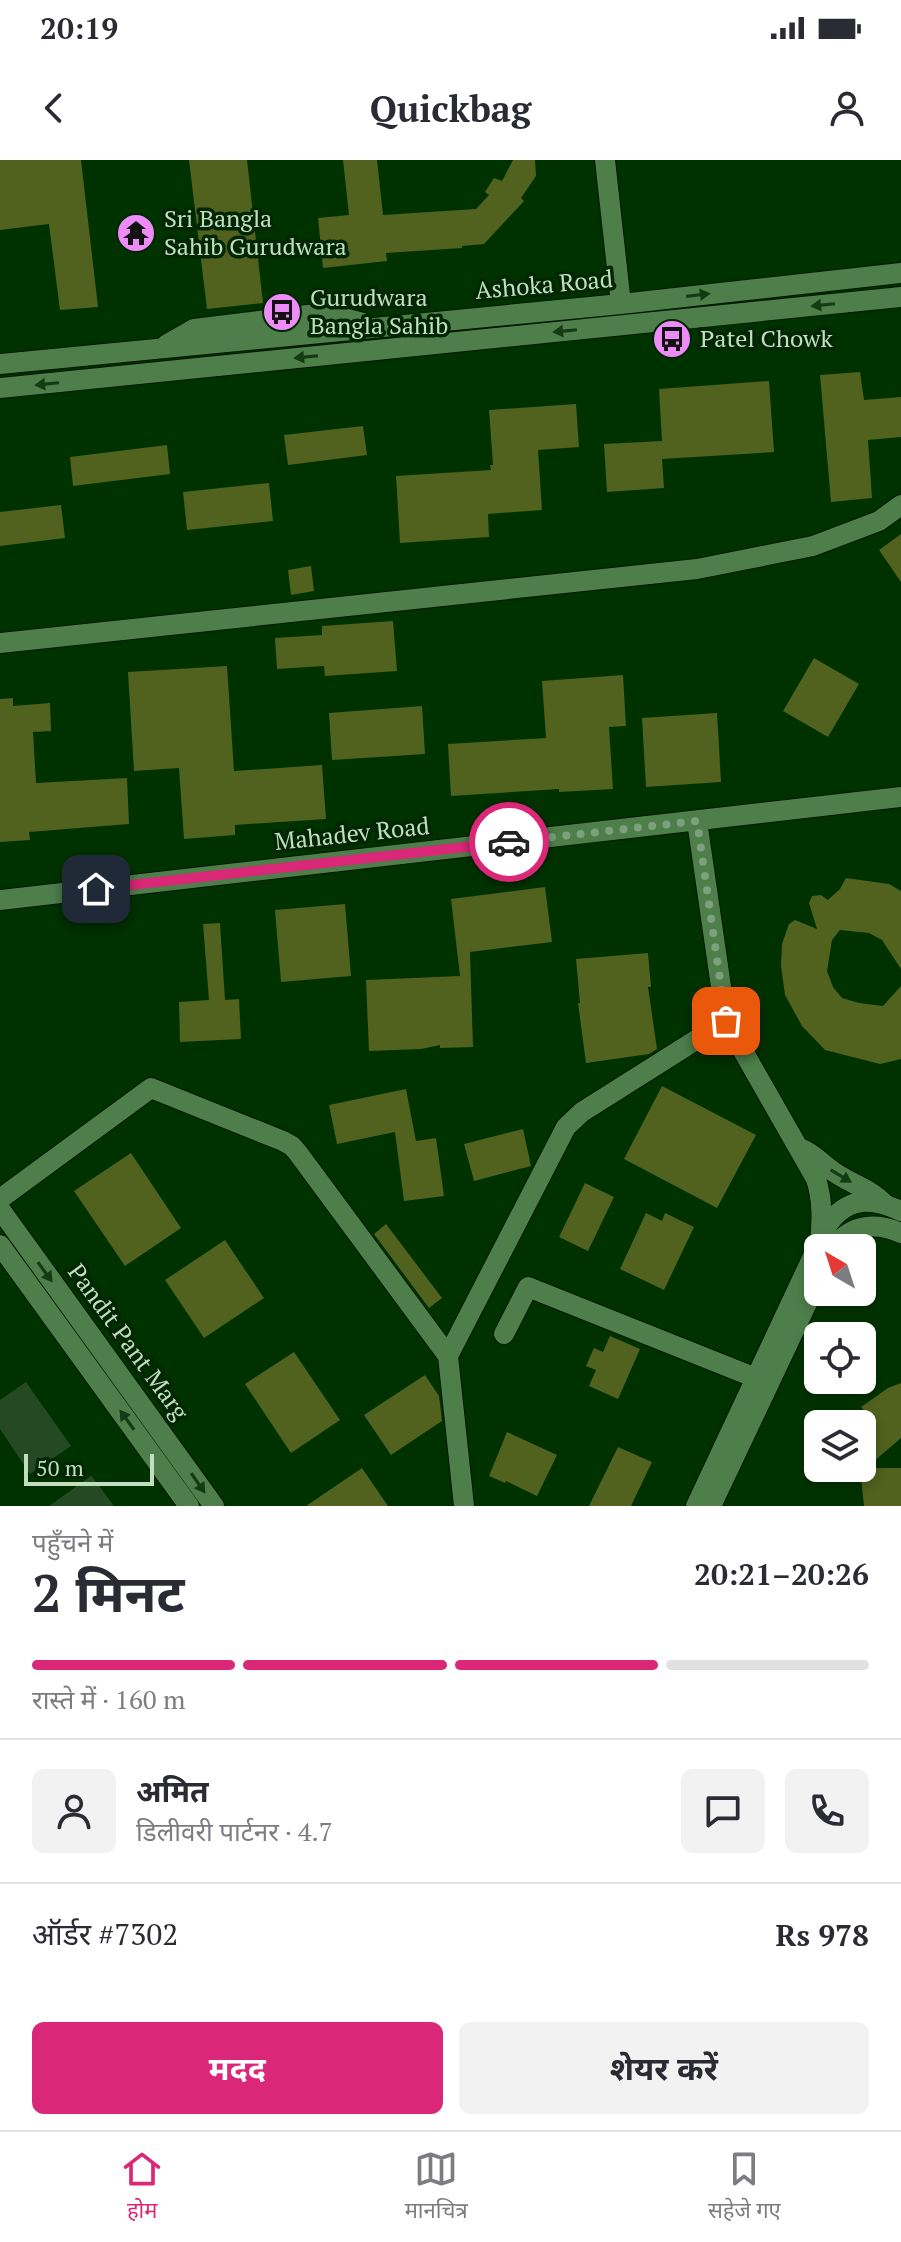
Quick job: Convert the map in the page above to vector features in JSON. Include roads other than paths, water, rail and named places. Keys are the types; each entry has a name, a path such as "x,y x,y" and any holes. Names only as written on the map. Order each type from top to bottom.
{"street":[{"path":"605,160 621,304"},
{"name":"Ashoka Road","path":"0,364 159,349 194,329 324,313 378,327 901,273"},
{"name":"Ashoka Road","path":"0,388 901,297"},
{"path":"0,643 697,569 813,546 879,521 901,505"},
{"name":"Mahadev Road","path":"0,900 901,797"},
{"path":"697,821 726,1021 816,1179 821,1193 826,1234"},
{"path":"448,1356 566,1127 582,1112 726,1021"},
{"path":"0,1199 151,1088 292,1146 448,1356 464,1506"},
{"path":"799,1147 812,1153 836,1174 867,1189 895,1219"},
{"path":"828,1234 828,1224 849,1205 867,1201 895,1219"},
{"name":"Pandit Pant Marg","path":"0,1209 214,1506"},
{"path":"848,1234 864,1226 883,1226 895,1219"},
{"name":"Pandit Pant Marg","path":"0,1245 189,1506"},
{"path":"504,1334 528,1287 756,1378"},
{"path":"696,1506 756,1378 804,1289"},
{"path":"711,1506 806,1306"}],"place":[{"name":"Sri Bangla Sahib Gurudwara","path":"136,233"},
{"name":"Gurudwara Bangla Sahib","path":"282,312"},
{"name":"Patel Chowk","path":"672,339"}]}
